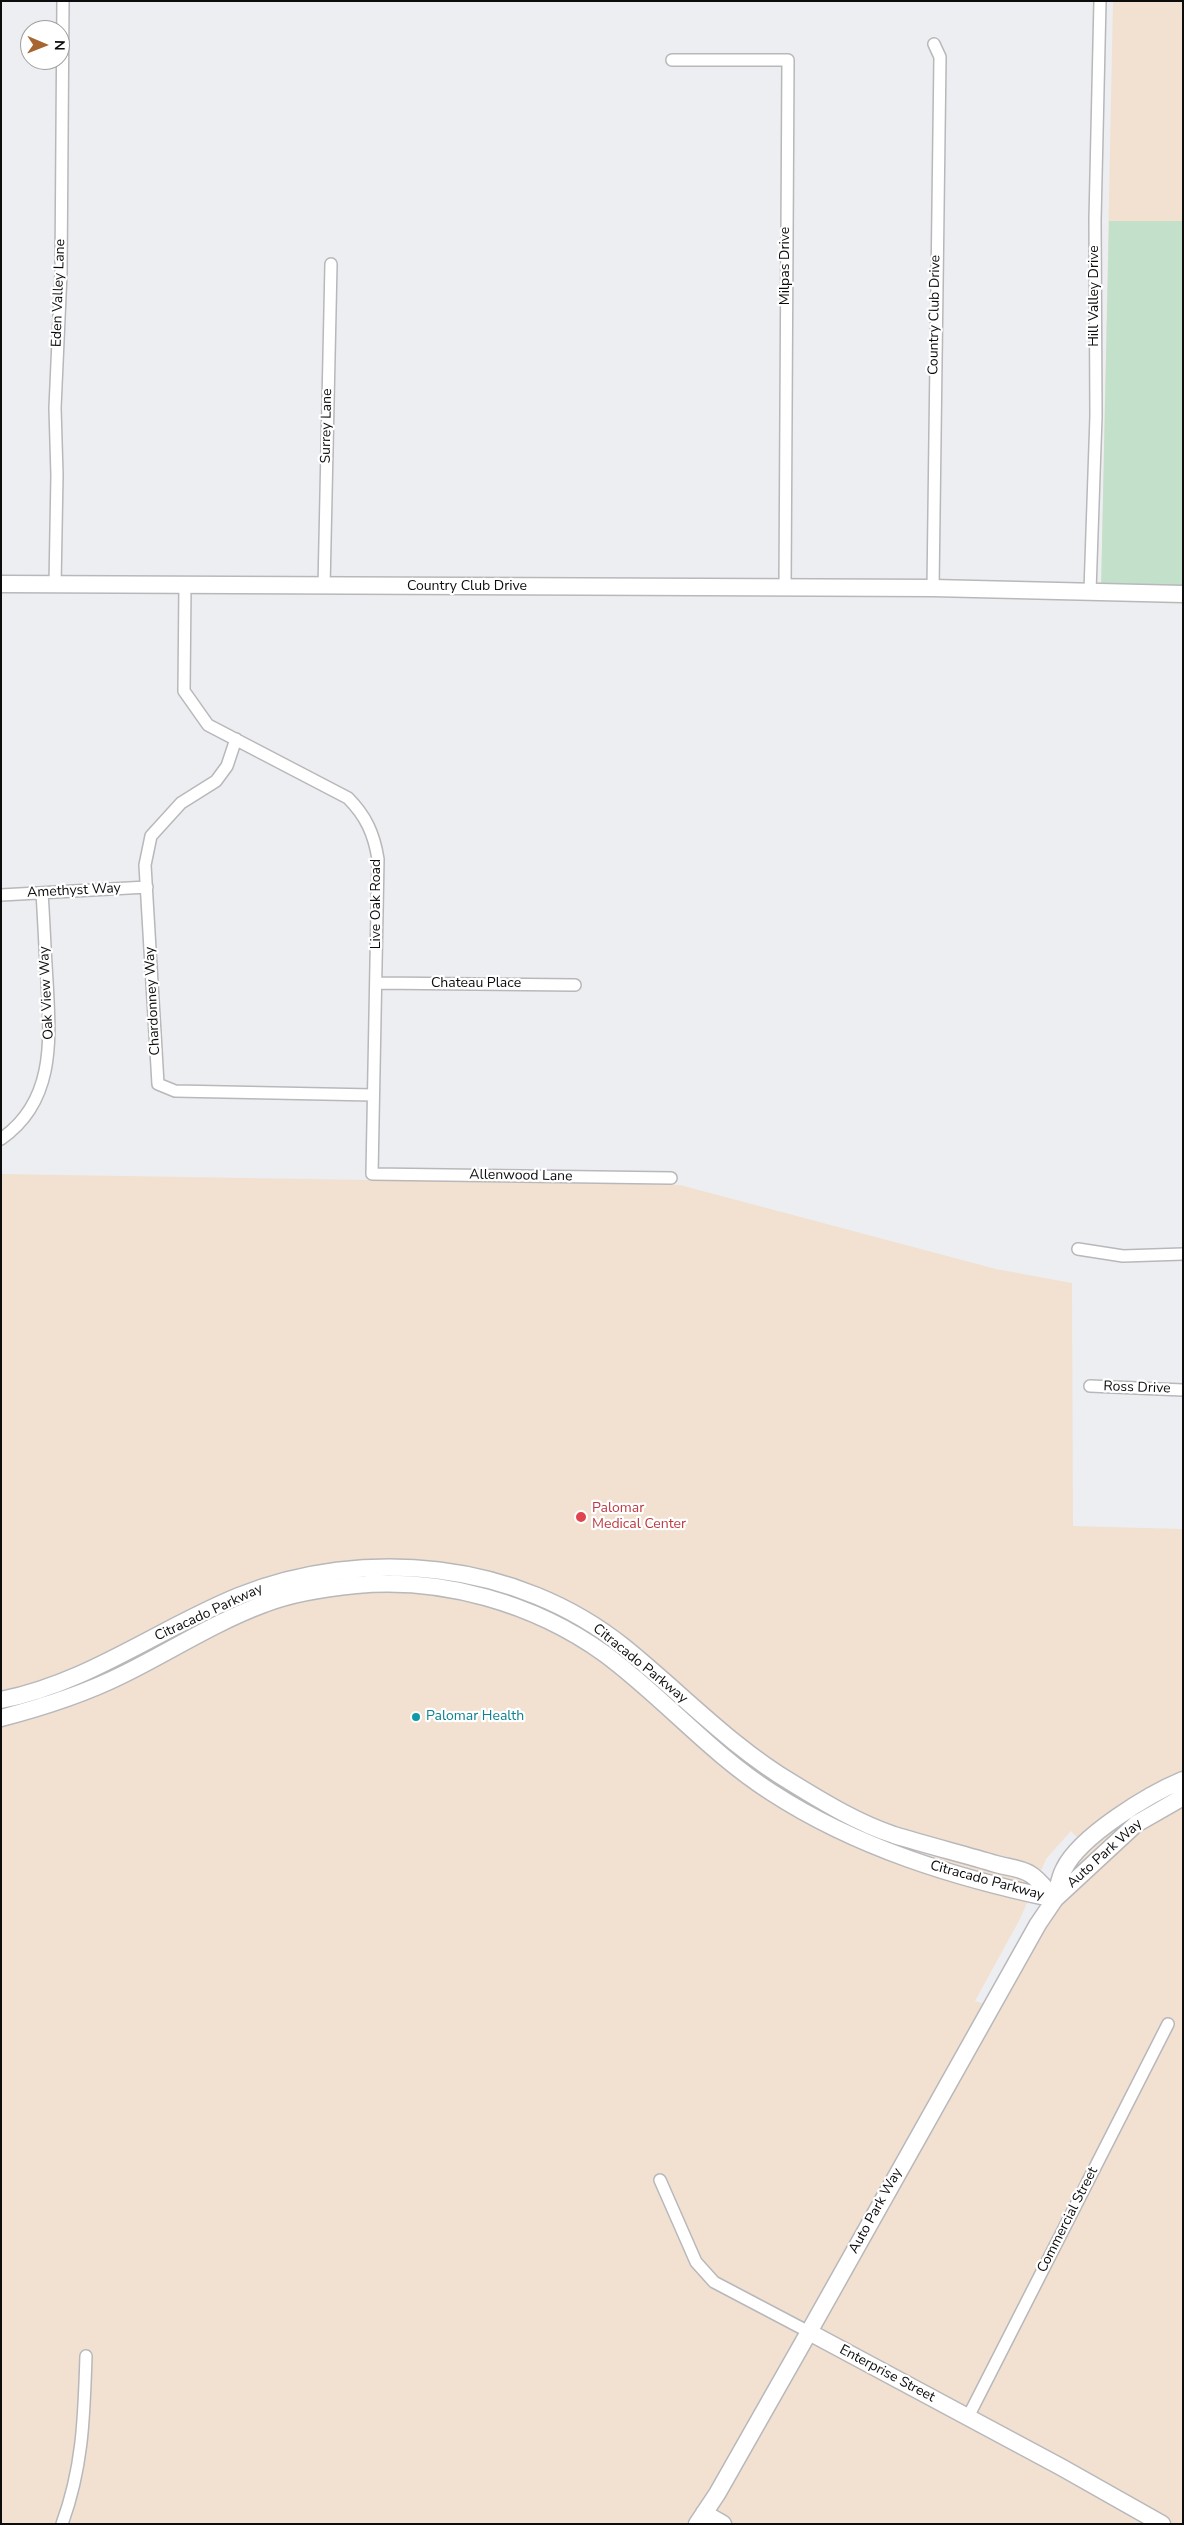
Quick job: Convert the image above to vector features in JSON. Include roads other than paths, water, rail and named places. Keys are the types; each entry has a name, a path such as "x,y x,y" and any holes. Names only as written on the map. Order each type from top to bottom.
{"main road":[{"name":"Country Club Drive","path":"1,584 324,587 933,588 1183,594"},
{"name":"Citracado Parkway","path":"1,1700 41,1690 83,1674 237,1597 275,1583 316,1573 348,1569 411,1567 448,1571 519,1589 554,1604 598,1628 649,1668 739,1748 779,1776 825,1803 890,1834 1030,1874 1055,1899"},
{"name":"Citracado Parkway","path":"1,1718 75,1696 266,1603 310,1592 356,1585 410,1584 445,1588 519,1608 578,1637 605,1654 705,1742 752,1779 773,1793 860,1841 906,1859 1023,1892 1055,1899"},
{"name":"Auto Park Way","path":"1055,1899 1064,1869 1081,1849 1130,1808 1161,1789 1183,1780"},
{"name":"Auto Park Way","path":"700,2518 809,2332 1038,1924 1055,1899 1136,1824 1183,1797"},
{"name":"Enterprise Street","path":"809,2332 1162,2524"},
{"path":"700,2518 723,2524"}],"street":[{"name":"Eden Valley Lane","path":"55,585 57,475 55,405 61,273 63,1"},
{"name":"Hill Valley Drive","path":"1090,591 1096,416 1095,238 1100,1"},
{"name":"Country Club Drive","path":"933,588 940,57 934,44"},
{"name":"Milpas Drive","path":"672,60 788,60 785,588"},
{"name":"Surrey Lane","path":"324,587 331,264"},
{"name":"Live Oak Road","path":"185,585 184,691 208,725 348,798 365,818 375,841 378,859 372,1174"},
{"name":"Chardonney Way","path":"236,739 227,766 216,781 181,802 151,836 145,865 158,1084 175,1091 373,1095"},
{"name":"Amethyst Way","path":"1,895 147,888"},
{"name":"Oak View Way","path":"1,1139 26,1115 47,1068 50,1042 42,893"},
{"name":"Chateau Place","path":"376,983 575,984"},
{"name":"Allenwood Lane","path":"372,1174 671,1178"},
{"path":"1078,1249 1123,1256 1183,1254"},
{"name":"Ross Drive","path":"1090,1386 1183,1390"},
{"name":"Commercial Street","path":"968,2417 1168,2024"},
{"name":"Enterprise Street","path":"660,2180 696,2262 714,2282 809,2332"},
{"path":"62,2524 72,2496 84,2432 86,2356"}],"place":[{"name":"Palomar Medical Center","path":"581,1517"},
{"name":"Palomar Health","path":"416,1717"}]}
